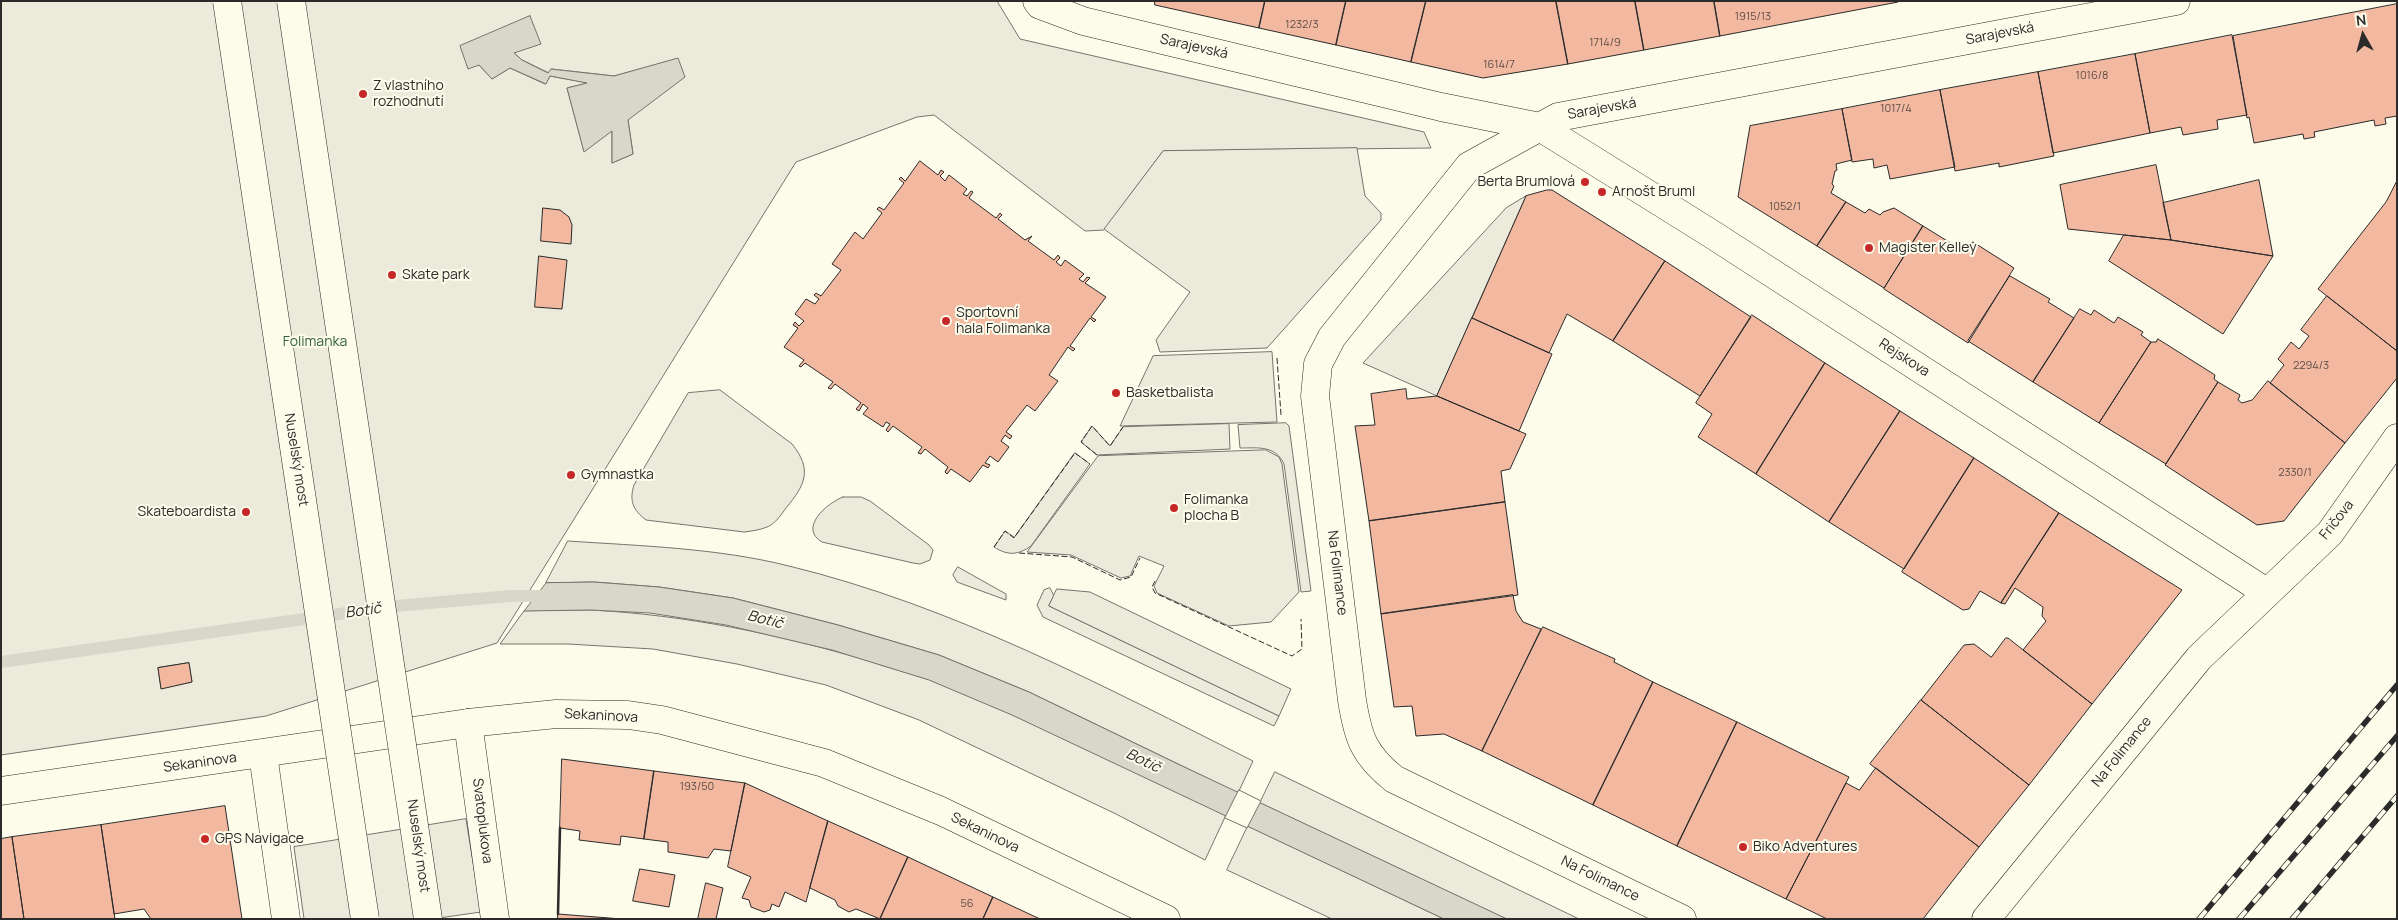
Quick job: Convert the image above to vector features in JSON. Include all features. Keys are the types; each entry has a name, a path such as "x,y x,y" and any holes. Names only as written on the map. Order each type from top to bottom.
{"street":[{"name":"Nuselský most","path":"227,1 365,919"},
{"name":"Nuselský most","path":"292,1 428,919"},
{"name":"Sarajevská","path":"1038,1 1040,5 1083,21 1441,107 1540,127 1558,117 2176,1"},
{"name":"Rejskova","path":"1540,127 1710,233 2266,592"},
{"name":"Na Folimance","path":"1540,127 1469,166 1332,337 1318,364 1315,396 1356,724 1362,743 1369,756 1394,779 1682,919"},
{"name":"Fričova","path":"2266,592 2330,533 2397,438"},
{"name":"Na Folimance","path":"1986,919 2199,658 2266,592"},
{"name":"Sekaninova","path":"1,791 468,723 556,714 628,716 670,722 824,763 941,812 1163,918"},
{"name":"Svatoplukova","path":"468,723 495,919"},
{"path":"263,754 286,919"}],"green space":[{"name":"Folimanka","path":"1,1 997,1 1020,39 1424,132 1431,148 1163,151 1104,230 1085,231 934,115 917,117 796,162 497,643 266,716 1,755","holes":["530,16 514,53 522,60 549,73 551,69 614,76 677,59 628,120 633,154 612,163 612,130 584,151 567,88 589,83 550,76 545,84 510,68 492,79 479,65","189,663 192,682 161,688 158,668"]},
{"path":"1526,196 1437,396 1363,363 1506,208"},
{"path":"720,390 792,444 799,453 803,462 804,477 798,492 775,522 770,526 756,530 744,532 646,520 633,505 634,485 688,393"},
{"path":"1286,423 1289,426 1311,591 1301,592 1284,464 1276,453 1271,451 1259,448 1240,448 1238,425"},
{"path":"1229,424 1230,449 1097,455 1081,442 1092,426 1110,446 1123,427"},
{"path":"1075,453 1090,464 1031,546 1017,553 1004,552 994,547 1005,531 1014,537"},
{"path":"843,497 861,497 870,501 929,545 933,550 930,560 920,564 913,563 822,542 815,536 813,530 814,523 823,510"},
{"path":"568,541 707,551 734,555 789,566 850,583 910,603 1026,650 1253,761 1238,793 1029,692 939,655 838,625 733,598 659,587 594,582 546,583"},
{"path":"958,567 1006,594 1006,600 957,582 953,575"},
{"path":"1050,588 1054,596 1049,606 1279,716 1274,726 1043,617 1037,605 1044,590"},
{"path":"591,610 662,616 766,634 835,651 922,677 1042,728 1226,815 1205,860 1116,814 919,720 826,685 737,664 653,649 568,644 500,644 524,611"},
{"path":"1275,772 1579,919 1506,919 1260,803"},
{"path":"1248,826 1444,919 1332,919 1227,870"}],"shaded area":[{"path":"1357,148 1365,196 1381,213 1381,220 1267,348 1160,352 1156,340 1190,292 1104,229 1163,151"},
{"path":"1272,352 1277,422 1120,426 1153,356"},
{"name":"Folimanka plocha B","path":"1266,450 1279,457 1282,464 1299,592 1271,622 1229,626 1157,593 1154,586 1164,566 1139,556 1130,576 1121,578 1071,555 1027,552 1098,456"},
{"path":"1057,589 1090,592 1291,689 1279,716 1049,606"},
{"path":"466,819 481,912 432,919 304,919 294,847"}],"water":[{"path":"530,16 541,44 514,53 522,60 548,73 551,69 614,76 678,58 685,77 628,120 633,154 612,163 612,131 584,152 567,88 587,83 550,76 546,84 510,68 492,79 479,65 468,69 460,46"},
{"path":"594,582 659,587 733,598 838,625 939,655 1029,692 1507,919 1444,919 1012,715 929,680 832,650 726,625 650,613 591,610 524,611 546,583"}],"pier":[{"path":"1239,790 1261,801 1247,828 1225,818"}],"building":[{"path":"1155,1 1265,1 1259,28 1155,5"},
{"path":"1265,1 1346,1 1336,45 1259,28"},
{"path":"1346,1 1426,1 1411,62 1336,45"},
{"path":"1426,1 1556,1 1568,64 1483,78 1411,62"},
{"path":"1556,1 1635,1 1644,50 1568,64"},
{"path":"1635,1 1714,1 1720,36 1644,50"},
{"path":"1714,1 1898,1 1898,2 1720,36"},
{"path":"2397,4 2397,116 2385,118 2386,124 2375,126 2374,120 2314,132 2315,137 2304,139 2303,134 2254,143 2249,117 2247,118 2233,36"},
{"path":"2232,35 2247,115 2217,120 2218,129 2183,135 2181,127 2150,133 2135,54"},
{"path":"2135,54 2150,133 2053,153 2038,72"},
{"path":"2038,72 2054,156 1999,167 1999,163 1955,171 1940,90"},
{"path":"1940,90 1955,167 1890,179 1887,165 1874,168 1873,159 1852,162 1842,109"},
{"path":"1842,109 1852,160 1836,164 1837,170 1835,171 1832,184 1834,186 1831,193 1846,202 1817,246 1738,197 1750,126"},
{"name":"Sportovní hala Folimanka","path":"920,161 938,175 941,170 944,172 940,176 945,181 949,175 967,189 963,194 967,196 971,191 973,192 969,198 996,218 1000,213 1002,215 998,219 1025,240 1032,236 1028,241 1054,260 1058,255 1060,258 1056,262 1061,266 1065,260 1084,274 1079,279 1083,282 1087,277 1090,278 1085,283 1106,297 1091,317 1096,320 1094,322 1090,318 1070,346 1075,349 1073,351 1068,347 1049,375 1058,381 1035,411 1027,405 1006,432 1012,436 1010,439 1005,435 1001,441 1009,447 998,462 990,456 985,463 990,465 988,468 983,465 970,482 951,469 947,474 945,472 948,467 925,449 921,454 918,453 922,447 893,426 888,432 886,430 890,424 886,422 883,427 863,414 868,408 863,404 859,411 856,409 861,403 835,384 831,389 828,388 833,382 805,363 801,367 799,366 804,360 784,347 798,328 793,325 795,322 799,326 804,321 795,314 806,299 815,304 819,299 814,295 816,293 821,296 841,270 832,264 855,232 863,239 882,213 877,209 879,207 884,210 904,183 899,179 901,177 905,181"},
{"path":"2156,165 2171,240 2068,229 2060,185"},
{"path":"2259,180 2273,256 2171,240 2163,203"},
{"path":"2397,181 2397,351 2318,289 2386,202"},
{"path":"1552,190 1665,261 1613,341 1567,314 1549,353 1472,318 1526,196"},
{"path":"1846,202 1865,213 1869,209 1880,215 1894,208 1923,226 1884,288 1817,246"},
{"path":"543,208 560,210 569,217 572,225 571,244 541,241"},
{"path":"1923,226 1962,250 1967,244 1973,242 2014,268 1968,343 1884,289"},
{"path":"2124,235 2171,240 2273,256 2223,334 2109,261"},
{"path":"539,256 567,260 562,309 535,307"},
{"path":"1665,261 1751,317 1700,396 1613,341"},
{"path":"2010,276 2050,299 2048,302 2074,318 2033,382 1968,341"},
{"path":"2327,296 2397,351 2397,378 2345,443 2270,383 2284,365 2278,359 2291,342 2299,349 2309,336 2301,330"},
{"path":"2080,309 2091,315 2094,310 2114,323 2118,317 2143,332 2141,335 2151,342 2099,423 2033,382"},
{"path":"1752,315 1825,363 1756,474 1698,437 1712,414 1696,403"},
{"path":"1472,318 1552,354 1519,431 1437,396"},
{"path":"2158,339 2215,375 2214,379 2218,382 2166,464 2099,423 2151,342 2156,342"},
{"path":"1825,363 1900,411 1829,522 1756,474"},
{"path":"2268,381 2345,443 2284,521 2257,525 2165,465 2218,382 2240,395 2238,400 2242,403 2252,400"},
{"path":"1406,389 1407,399 1437,396 1526,434 1510,469 1501,471 1505,502 1369,521 1355,426 1375,425 1371,394"},
{"path":"1900,411 1974,458 1904,569 1829,522"},
{"path":"1974,458 2059,513 2001,603 1980,591 1969,609 1963,610 1902,572"},
{"path":"1505,502 1518,595 1381,614 1369,521"},
{"path":"2059,513 2182,590 2092,704 2023,650 2046,621 2042,616 2043,607 2015,588 2005,604 2001,603"},
{"path":"1513,595 1516,611 1523,622 1541,629 1482,751 1444,734 1416,736 1412,706 1394,707 1381,614"},
{"path":"1543,627 1615,659 1614,662 1653,682 1593,805 1482,751"},
{"path":"2006,638 2092,704 2029,785 1921,700 1964,645 1974,644 1991,657"},
{"path":"189,663 192,682 161,689 158,668"},
{"path":"1653,682 1737,722 1677,846 1593,805"},
{"path":"1921,700 2029,785 1979,847 1870,764"},
{"path":"1737,722 1849,777 1786,899 1677,846"},
{"path":"562,759 654,771 644,839 621,836 620,845 579,840 580,831 560,828"},
{"path":"1876,768 1979,847 1923,919 1827,919 1786,899 1846,783 1859,790"},
{"path":"654,771 745,783 731,851 714,849 708,858 668,852 668,842 644,839"},
{"path":"745,783 828,821 806,902 785,892 779,907 772,904 770,910 764,912 751,907 749,900 742,898 751,877 728,867"},
{"path":"225,806 242,919 151,919 144,909 114,914 101,825"},
{"path":"828,821 908,857 880,919 856,909 849,912 838,906 835,900 810,888"},
{"path":"101,825 115,919 24,919 12,837"},
{"path":"12,837 24,919 1,919 1,839"},
{"path":"908,857 993,897 983,919 880,919"},
{"path":"640,869 675,875 669,907 633,901"},
{"path":"706,883 723,888 716,919 698,919"},
{"path":"993,897 1040,919 983,919"},
{"path":"558,914 622,919 558,919"}],"waterway":[{"name":"Botič","path":"1,662 396,606 510,596 552,596"}],"railway":[{"path":"2199,919 2397,685"},
{"path":"2239,919 2397,736"},
{"path":"2292,919 2397,796"}],"fence":[{"path":"1277,358 1281,415"},
{"path":"1097,455 1081,442 1092,426 1110,446 1123,427"},
{"path":"994,547 1005,531 1014,538 1075,453 1090,464"},
{"path":"1019,553 1072,557 1120,580 1131,577 1140,558"},
{"path":"1155,581 1152,587 1155,593 1292,656 1302,649 1301,619"}],"wall":[{"path":"558,914 560,828"}],"place":[{"name":"Z vlastního rozhodnutí","path":"363,94"},
{"name":"Berta Brumlová","path":"1585,182"},
{"name":"Arnošt Bruml","path":"1602,192"},
{"name":"Magister Kelley","path":"1869,248"},
{"name":"Skate park","path":"392,275"},
{"name":"Sportovní hala Folimanka","path":"946,321"},
{"name":"Basketbalista","path":"1116,393"},
{"name":"Gymnastka","path":"571,475"},
{"name":"Folimanka plocha B","path":"1174,508"},
{"name":"Skateboardista","path":"246,512"},
{"name":"GPS Navigace","path":"205,839"},
{"name":"Biko Adventures","path":"1743,847"}]}
